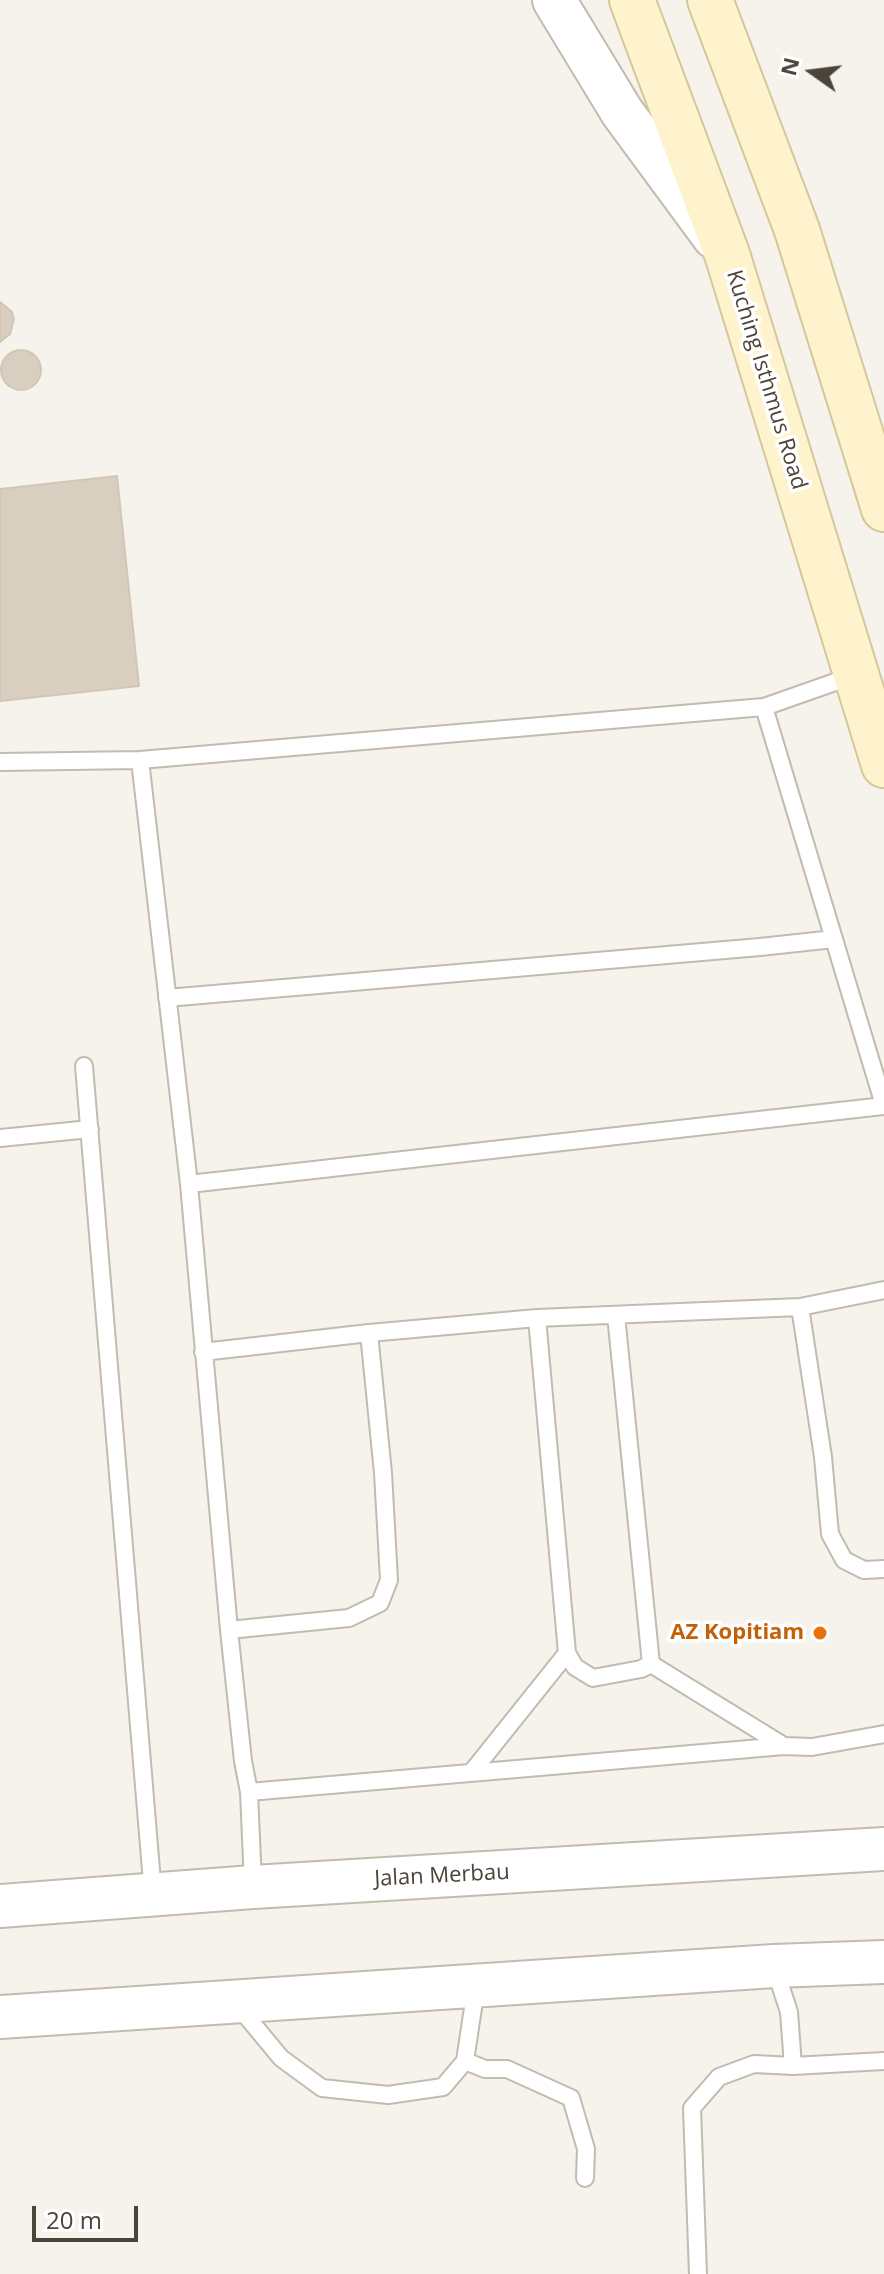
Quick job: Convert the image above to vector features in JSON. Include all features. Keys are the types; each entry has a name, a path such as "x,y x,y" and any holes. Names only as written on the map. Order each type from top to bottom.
{"main road":[{"name":"Kuching Isthmus Road","path":"632,0 727,254 884,765"},
{"path":"710,0 797,230 884,509"}],"street":[{"path":"554,0 622,112 727,254"},
{"name":"Jalan Merbau","path":"0,1906 253,1887 884,1849"},
{"path":"0,2017 774,1966 884,1962"}],"lane":[{"path":"0,762 140,760 764,707 856,675"},
{"path":"189,1184 884,1106 764,707"},
{"path":"140,760 189,1184 229,1630 249,1792 253,1887"},
{"path":"167,998 834,939"},
{"path":"84,1066 153,1896"},
{"path":"0,1138 90,1129"},
{"path":"203,1352 537,1318 800,1307 884,1290"},
{"path":"800,1307 823,1457 830,1534 844,1560 864,1570 884,1569"},
{"path":"616,1315 651,1664"},
{"path":"537,1318 567,1653 575,1667 593,1678 641,1669 651,1664"},
{"path":"229,1630 349,1618 380,1603 389,1580 383,1473 369,1333"},
{"path":"471,1773 567,1653"},
{"path":"651,1664 784,1746"},
{"path":"249,1792 784,1746 812,1747 884,1734"},
{"path":"774,1966 789,2012 793,2066"},
{"path":"234,2001 281,2058 322,2088 388,2095 443,2087 465,2061 476,1986"},
{"path":"465,2061 485,2069 507,2069 571,2098 586,2149 585,2178"},
{"path":"698,2274 692,2108 719,2077 754,2064 793,2066 884,2061"}],"building":[{"path":"0,302 12,312 14,319 10,334 0,342"},
{"path":"21,350 35,356 41,370 35,384 21,390 7,384 1,370 7,356"},
{"path":"117,476 139,686 0,701 0,489"}],"place":[{"name":"AZ Kopitiam","path":"820,1633"}]}
